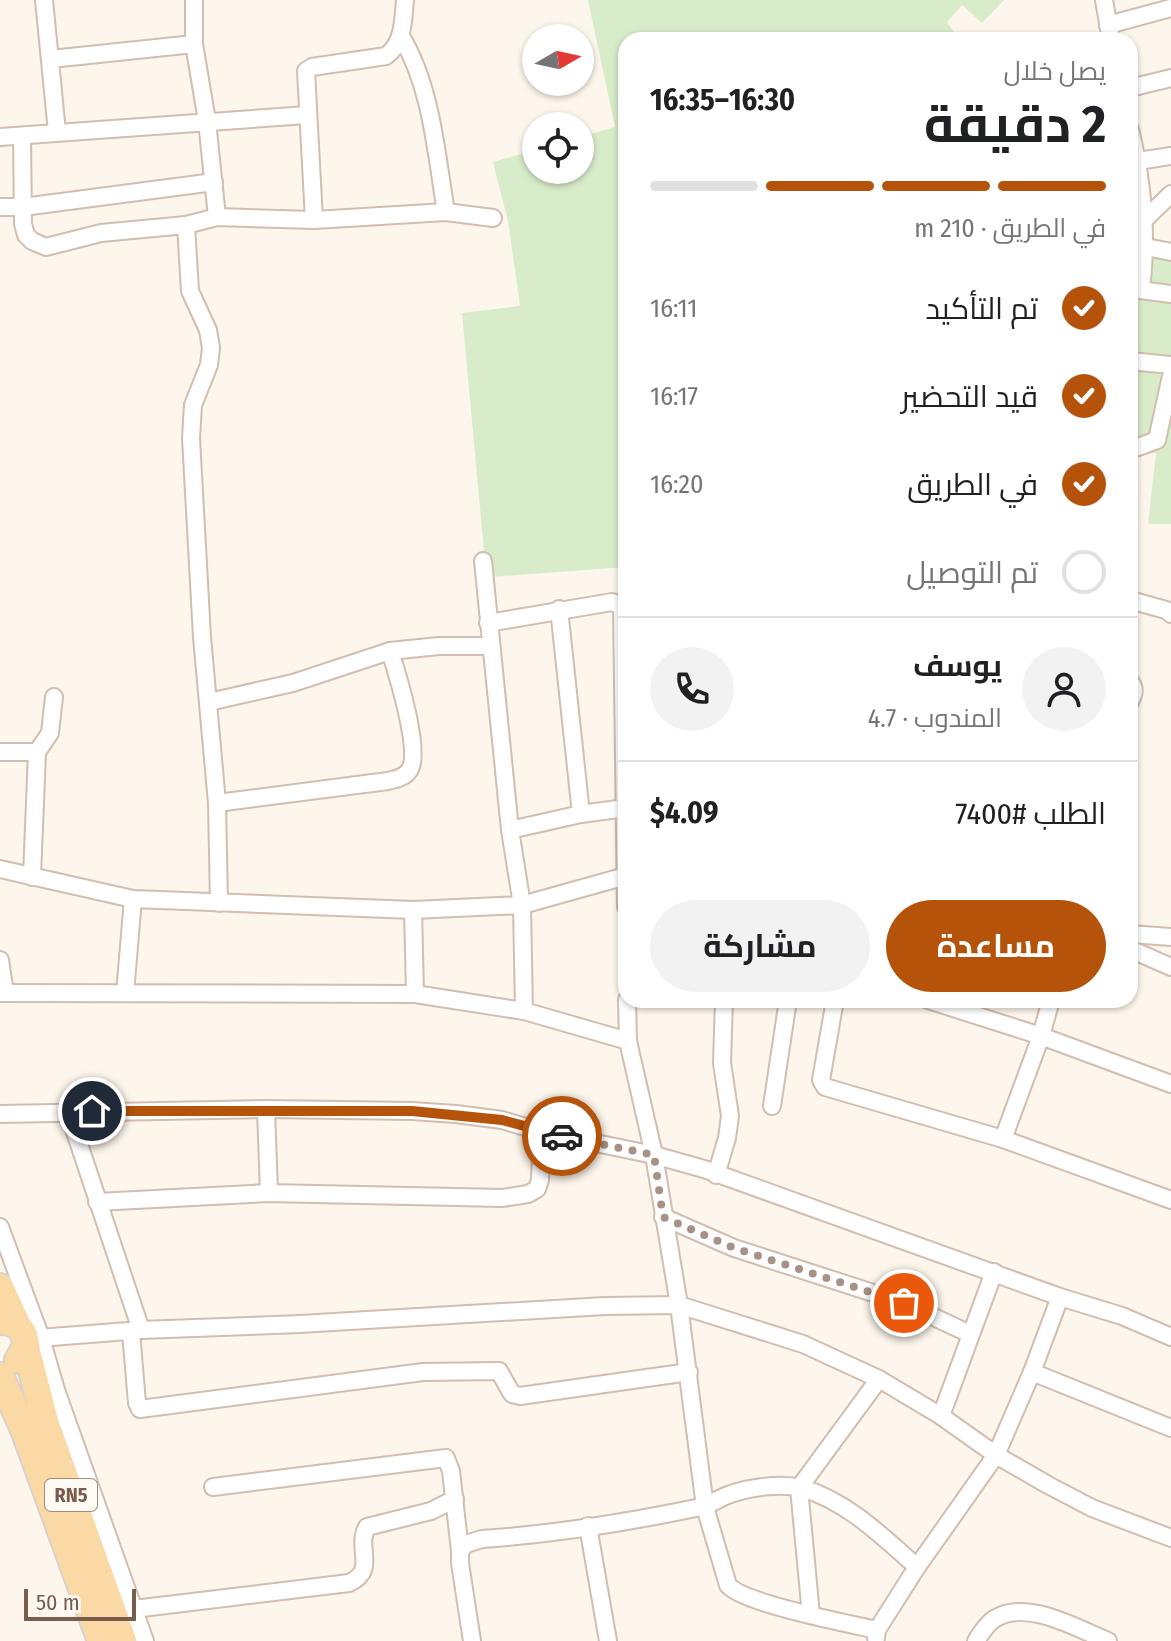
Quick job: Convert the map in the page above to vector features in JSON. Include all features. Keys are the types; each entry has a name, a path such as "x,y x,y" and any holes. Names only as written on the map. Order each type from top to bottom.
{"main road":[{"name":"RN5","path":"0,1287 22,1334 45,1422 123,1641"},
{"path":"0,1365 16,1361 22,1334"},
{"name":"RN5","path":"0,1376 25,1432 101,1641"}],"street":[{"path":"44,0 57,132"},
{"path":"194,0 194,44 207,121 217,217"},
{"path":"314,220 306,71 312,67 386,56 394,50 401,36 405,0"},
{"path":"1104,0 1110,32 1171,8"},
{"path":"401,36 411,54 426,98 446,212"},
{"path":"51,59 194,44"},
{"path":"1138,86 1171,78"},
{"path":"0,137 307,115"},
{"path":"22,136 26,235 46,247 101,233 186,225 217,217 314,220 446,212 493,218"},
{"path":"1138,281 1146,247 1138,161 1171,156"},
{"path":"0,207 23,207 214,182"},
{"path":"1145,219 1171,194"},
{"path":"186,225 190,291 208,330 211,348 209,365 193,405 191,419 202,637 217,803 219,903"},
{"path":"1146,247 1171,252"},
{"path":"1138,289 1171,294"},
{"path":"1138,362 1171,365"},
{"path":"1138,447 1157,440 1171,376"},
{"path":"483,561 510,830 522,905 524,1011"},
{"path":"488,623 559,609 612,602 618,604"},
{"path":"1138,602 1171,614"},
{"path":"559,609 581,814"},
{"path":"209,702 293,683 390,651 439,646 490,646"},
{"path":"217,803 388,781 401,778 410,771 413,759 409,721 390,651"},
{"path":"32,877 37,752 50,733 54,697"},
{"path":"0,752 37,752"},
{"path":"510,830 618,809"},
{"path":"0,869 133,899 413,910 522,905 618,878"},
{"path":"125,993 133,899"},
{"path":"413,910 415,994"},
{"path":"1138,935 1171,937"},
{"path":"1138,953 1171,967"},
{"path":"0,960 2,993 415,994 524,1011 628,1041"},
{"path":"627,1008 628,1041 654,1155 679,1305 705,1507 732,1590 876,1636 917,1567 996,1455 1060,1297"},
{"path":"716,1175 730,1116 722,1063 724,1008"},
{"path":"772,1106 787,1008"},
{"path":"834,1008 821,1080 825,1087 1003,1139 1171,1200"},
{"path":"953,1008 1041,1036 1171,1084"},
{"path":"1003,1139 1049,1008"},
{"path":"266,1109 269,1193"},
{"path":"0,1114 266,1109 441,1113 502,1120 542,1132 654,1155 716,1175 1122,1316 1171,1337"},
{"path":"68,1111 136,1331 137,1403 140,1409 423,1372 499,1371 512,1394 520,1396 689,1372"},
{"path":"97,1202 269,1193 502,1198 528,1194 537,1189 540,1180 542,1132"},
{"path":"663,1217 734,1248 904,1303 970,1334"},
{"path":"0,1227 22,1334 66,1420 145,1641"},
{"path":"941,1416 994,1272"},
{"path":"22,1334 679,1305 803,1344 879,1379 941,1416 996,1455 1092,1508 1171,1538"},
{"path":"1032,1372 1171,1428"},
{"path":"811,1615 799,1488 879,1379"},
{"path":"213,1487 446,1458 455,1499 472,1641"},
{"path":"460,1551 473,1541 705,1507 728,1495 752,1489 799,1488 831,1499 917,1567"},
{"path":"134,1609 349,1583 364,1569 363,1534 367,1527 431,1511 455,1499"},
{"path":"588,1526 608,1641"},
{"path":"976,1641 993,1619 1011,1610 1033,1612 1108,1641"}],"green space":[{"path":"588,0 1004,0 982,23 962,5 947,22 954,32 618,32 618,568 477,578 484,551 462,313 520,306 508,221 493,162 522,154 522,184 594,184 594,133 615,127"},
{"path":"1138,252 1171,261 1171,524 1148,524 1156,453 1138,452"}],"way so far":[{"path":"562,1136 654,1155 663,1217 734,1248 904,1303"}],"route":[{"path":"92,1111 412,1111 502,1120 562,1136"}]}
